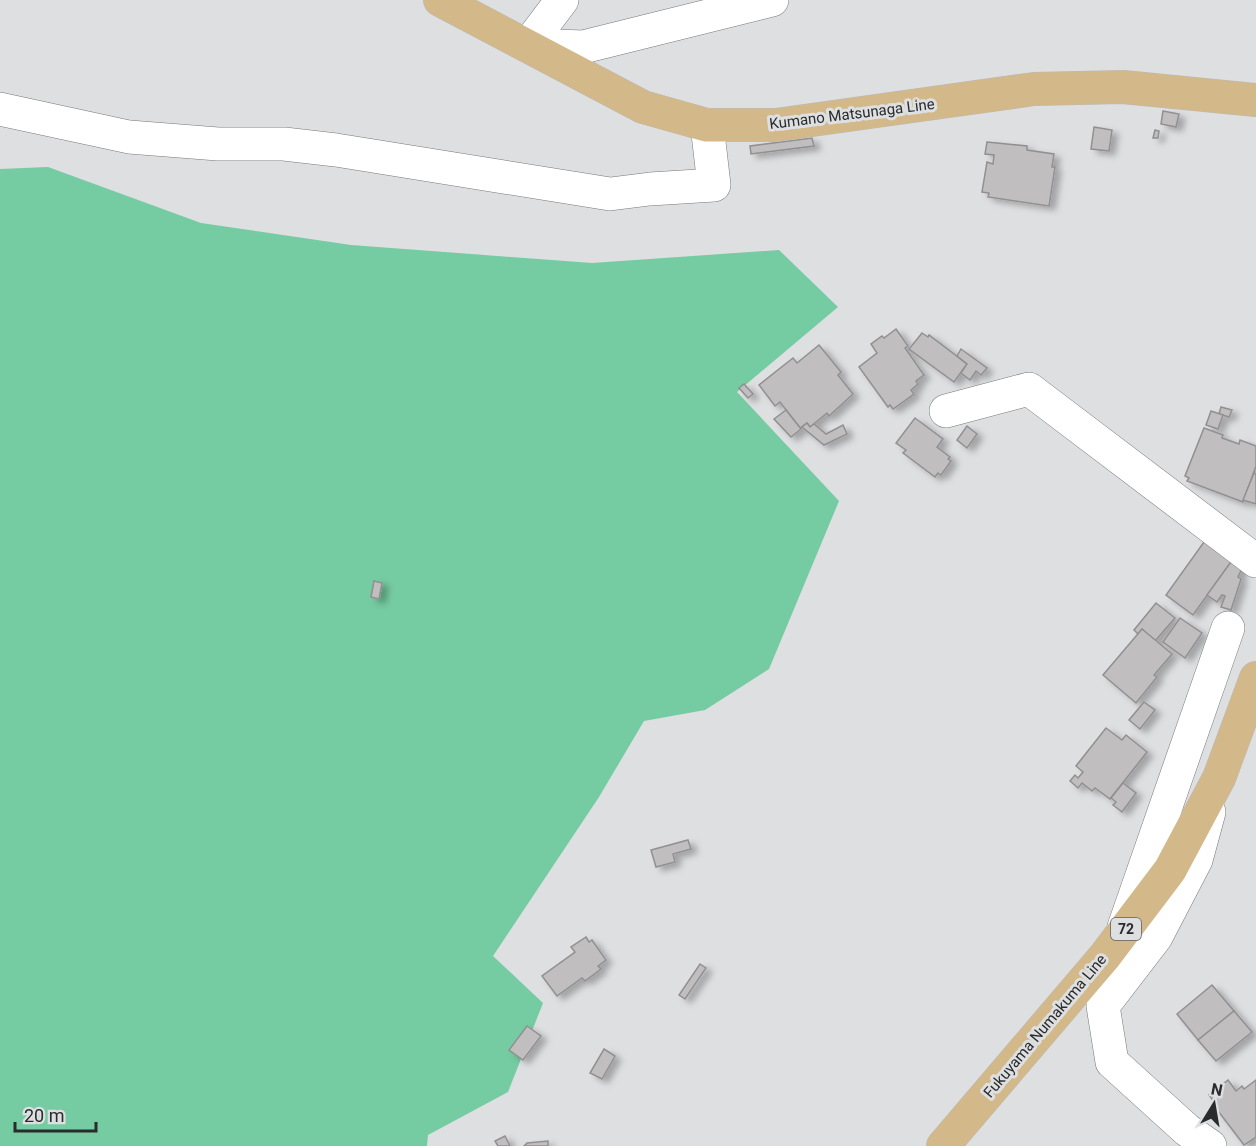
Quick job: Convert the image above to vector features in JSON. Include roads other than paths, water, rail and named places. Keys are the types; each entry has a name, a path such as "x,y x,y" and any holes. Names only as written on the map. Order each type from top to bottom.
{"main road":[{"name":"Kumano Matsunaga Line","path":"440,0 643,107 707,125 776,125 1034,89 1123,87 1256,100"},
{"name":"Fukuyama Numakuma Line","path":"943,1146 1105,956 1170,870 1219,778 1256,678"}],"street":[{"path":"528,45 562,0"},
{"path":"528,45 583,47 772,0"},
{"path":"0,109 129,137 218,144 284,144 336,150 610,194 714,185 707,125"},
{"path":"946,411 1029,389 1256,561"},
{"path":"1121,934 1228,628"},
{"path":"1210,1146 1187,1130 1112,1062 1103,1006 1156,937 1196,860 1219,778"}]}
